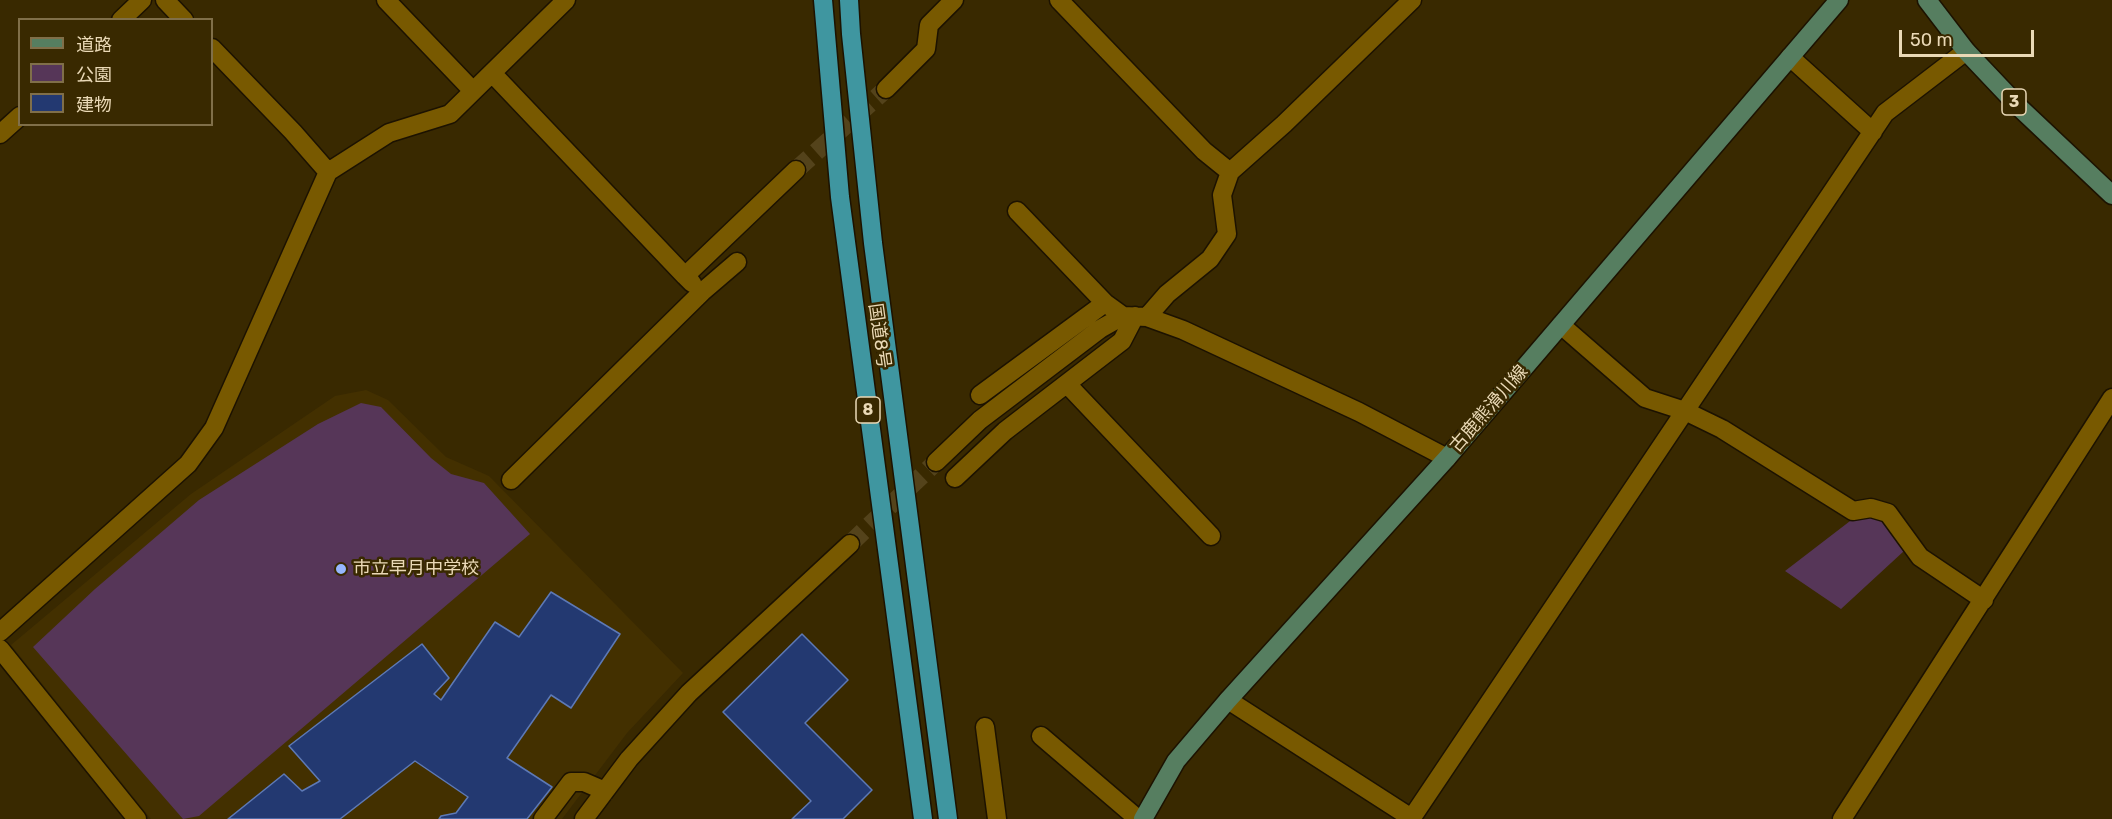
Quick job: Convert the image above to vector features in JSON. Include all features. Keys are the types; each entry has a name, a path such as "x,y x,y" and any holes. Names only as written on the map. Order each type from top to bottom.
{"highway":[{"name":"国道8号","path":"823,0 840,196 923,819"},
{"name":"国道8号","path":"849,0 873,243 948,819"}],"main road":[{"name":"古鹿熊滑川線","path":"1143,819 1176,761 1228,700 1447,458 1839,0"},
{"name":"3","path":"1927,0 1966,51 2020,108 2112,195"}],"street":[{"path":"123,18 142,0"},
{"path":"386,0 473,92"},
{"path":"0,632 188,464 214,428 328,172 389,133 450,114 566,0"},
{"path":"886,89 926,49 929,25 954,0"},
{"path":"1059,0 1204,151 1230,172"},
{"path":"936,462 980,420 1100,329 1135,316 1167,294 1210,259 1227,234 1222,195 1230,172 1284,124 1412,0"},
{"path":"170,2 182,18"},
{"path":"213,49 328,172"},
{"path":"1228,700 1412,819 1886,113 1966,51"},
{"path":"1790,57 1873,132"},
{"path":"492,73 702,292"},
{"path":"0,134 18,118"},
{"path":"685,276 796,170"},
{"path":"1017,211 1106,303 1135,316 1183,330 1359,412 1447,458"},
{"path":"511,480 702,292 737,262"},
{"path":"980,395 1106,303"},
{"path":"955,478 1005,431 1122,341 1135,316"},
{"path":"1561,325 1645,398 1685,411 1722,429 1853,511 1871,508 1888,513 1920,557 1984,600"},
{"path":"1067,384 1211,536"},
{"path":"1842,819 2112,398"},
{"path":"584,819 629,759 689,693 850,544"},
{"path":"0,649 137,819"},
{"path":"985,727 997,819"},
{"path":"1041,735 1138,819"},
{"path":"543,819 572,782 584,782 604,791"}],"shaded area":[{"name":"市立早月中学校","path":"366,390 388,400 446,457 489,476 683,673 627,733 562,819 151,819 11,645 191,494 335,396"}],"green space":[{"path":"361,403 381,407 431,458 451,474 484,483 530,534 199,816 183,819 33,647 95,589 199,500 318,424"},
{"path":"1870,513 1887,525 1904,551 1841,609 1785,571 1854,518"}],"building":[{"path":"551,592 620,634 571,708 551,695 507,758 552,787 527,819 439,819 441,816 456,813 468,797 415,761 340,819 228,819 284,774 302,791 320,781 289,746 422,644 449,678 434,694 441,700 495,622 519,637"},
{"path":"802,634 848,680 805,723 872,790 843,819 792,819 811,801 723,712"}],"tunnel":[{"path":"796,170 886,89"},
{"path":"850,544 936,462"}],"place":[{"name":"市立早月中学校","path":"341,569"}]}
